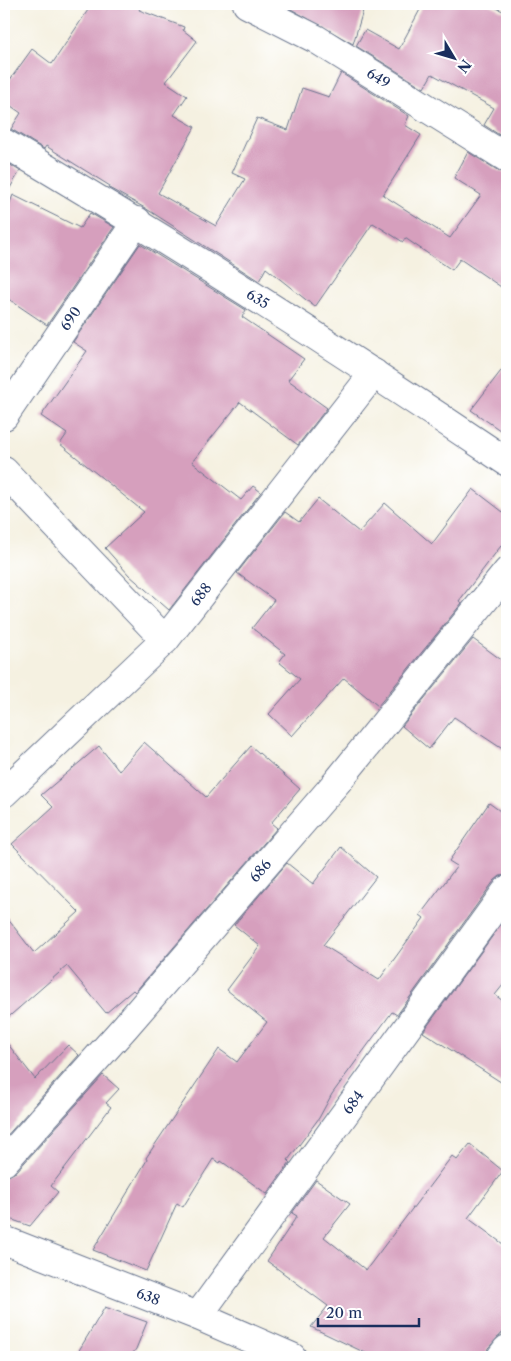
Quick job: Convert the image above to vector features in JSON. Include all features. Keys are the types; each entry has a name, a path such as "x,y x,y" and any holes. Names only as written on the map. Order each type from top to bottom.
{"street":[{"name":"649","path":"247,4 316,39 507,158"},
{"name":"635","path":"4,143 137,221 374,372 507,462"},
{"name":"690","path":"4,416 137,221"},
{"name":"688","path":"4,793 165,640 374,372"},
{"path":"4,472 165,640"},
{"name":"686","path":"4,1162 125,1027 337,782 507,572"},
{"name":"684","path":"198,1316 507,890"},
{"name":"638","path":"4,1240 198,1316 292,1357"},
{"path":"501,1357 507,1349"}],"building":[{"path":"92,4 142,4 139,10 184,27 183,30 197,41 166,82 187,96 174,115 195,127 158,193 216,226 245,179 232,173 257,118 288,130 302,88 329,97 341,73 409,116 405,125 421,135 383,195 450,238 481,195 454,178 468,152 507,174 507,291 460,259 452,270 405,238 403,242 373,223 315,307 266,268 259,281 145,208 109,188 110,186 46,146 44,149 11,129 21,113 4,101 4,88 32,49 52,64"},
{"path":"282,4 365,4 353,44"},
{"path":"423,4 488,4 507,13 507,140 484,125 494,108 432,74 424,88 356,46 365,30 399,49"},
{"path":"4,161 20,171 4,198"},
{"path":"13,195 80,228 90,213 114,227 47,325 4,296 4,218"},
{"path":"140,244 246,310 242,317 304,359 288,380 327,408 298,445 240,402 192,462 241,500 253,486 261,492 169,610 129,575 105,548 144,512 60,444 67,434 41,416 87,351 73,342"},
{"path":"507,363 507,435 471,410"},
{"path":"473,489 507,515 507,538 459,601 462,603 378,706 344,678 292,736 269,714 300,679 279,662 285,654 252,628 274,600 237,573 285,512 299,522 318,499 359,532 385,503 432,544"},
{"path":"473,639 507,664 507,752 454,717 429,749 402,726"},
{"path":"144,742 206,797 251,746 300,789 271,823 277,828 135,992 133,990 106,1013 67,966 4,1021 4,914 34,953 79,912 12,844 53,807 41,795 99,746 119,771"},
{"path":"489,803 507,816 507,875 500,876 494,881 397,1015 392,1012 332,1094 319,1118 288,1160 290,1162 267,1194 221,1161 220,1163 213,1159 183,1207 177,1203 146,1271 93,1250 147,1160 146,1158 219,1049 237,1062 267,1022 227,990 260,946 234,925 287,863 313,884 341,847 376,877 323,945 379,980 424,918 420,915 457,866 449,861"},
{"path":"507,916 507,980 495,995 507,1004 507,1086 423,1032"},
{"path":"4,1039 35,1079 68,1045 79,1055 4,1139"},
{"path":"103,1075 119,1089 106,1103 111,1107 51,1186 58,1192 30,1226 4,1217 4,1177 16,1172"},
{"path":"470,1144 503,1171 468,1218 507,1247 507,1328 488,1348 486,1357 374,1357 311,1327 328,1306 267,1261 297,1216 292,1213 316,1180 350,1204 324,1237 366,1270 452,1156 457,1160"},
{"path":"105,1307 147,1322 136,1349 130,1357 75,1357"}]}
